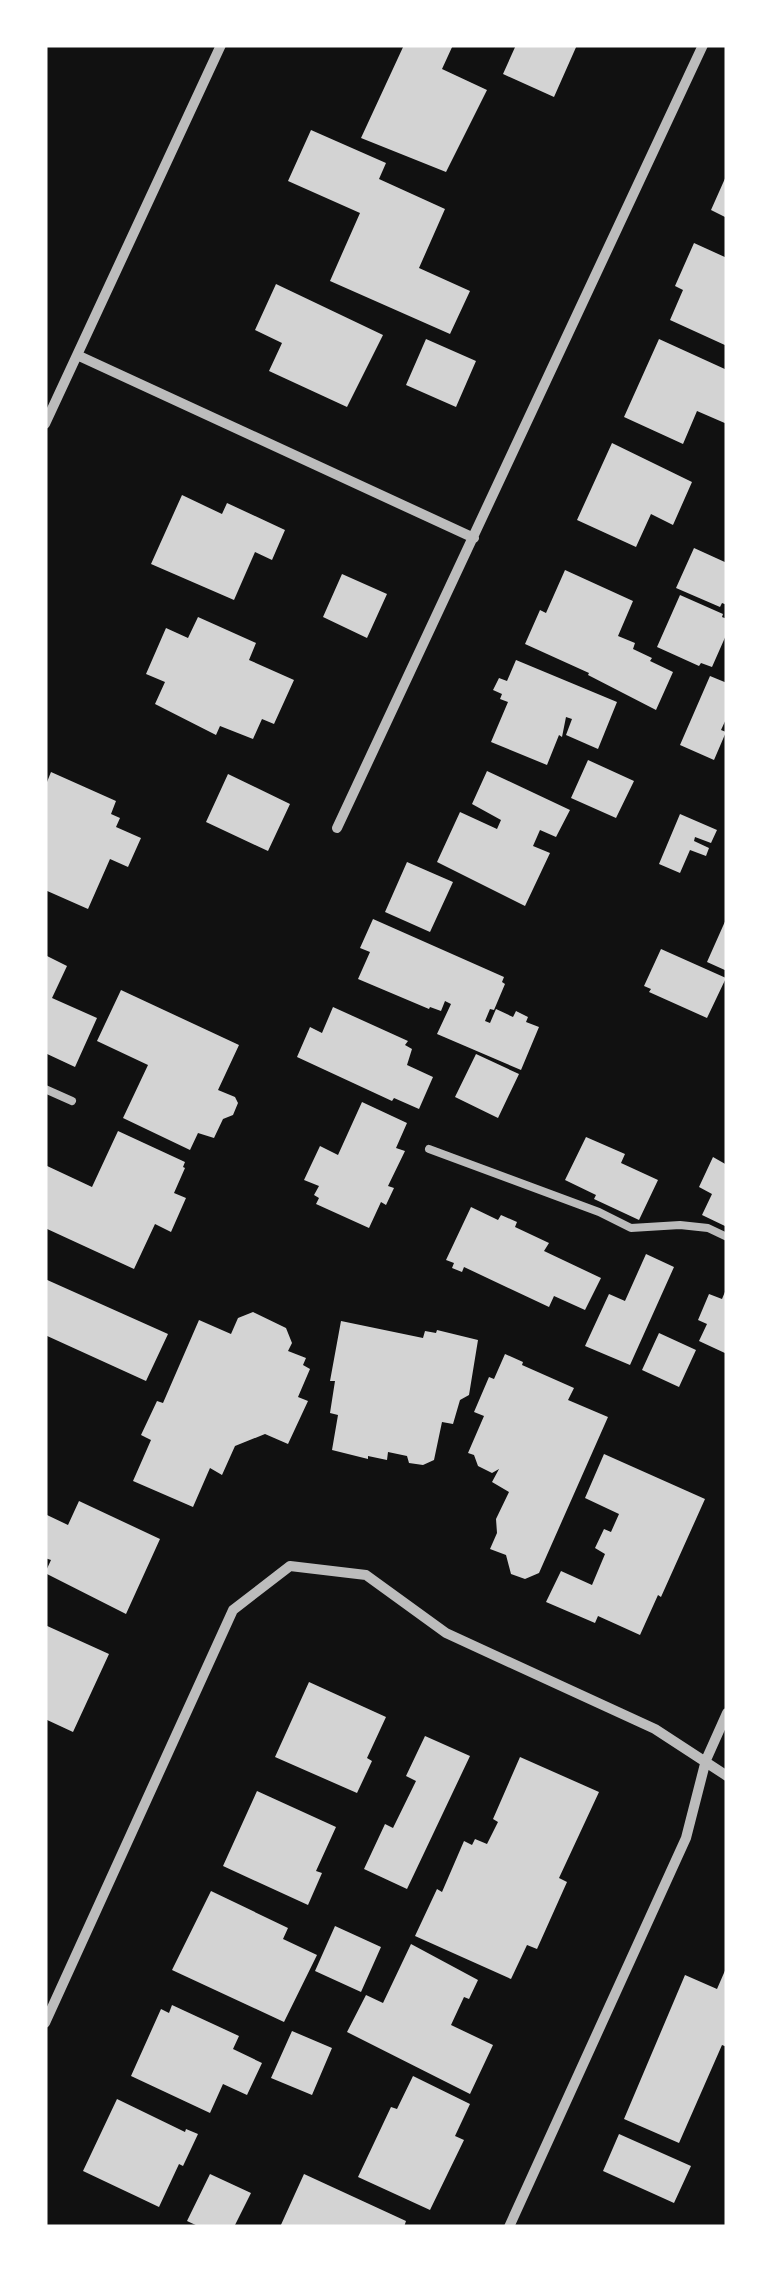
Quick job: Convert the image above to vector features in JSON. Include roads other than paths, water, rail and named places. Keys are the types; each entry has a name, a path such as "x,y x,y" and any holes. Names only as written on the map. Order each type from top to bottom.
{"street":[{"path":"45,424 221,45"},
{"path":"337,828 702,45"},
{"path":"78,355 474,538"},
{"path":"45,2023 233,1610 290,1566 366,1575 446,1633 655,1729 727,1776"},
{"path":"508,2227 686,1838 706,1760 727,1713"}],"lane":[{"path":"45,1088 72,1101"},
{"path":"429,1149 599,1212 631,1228 680,1225 708,1228 727,1237"}]}
